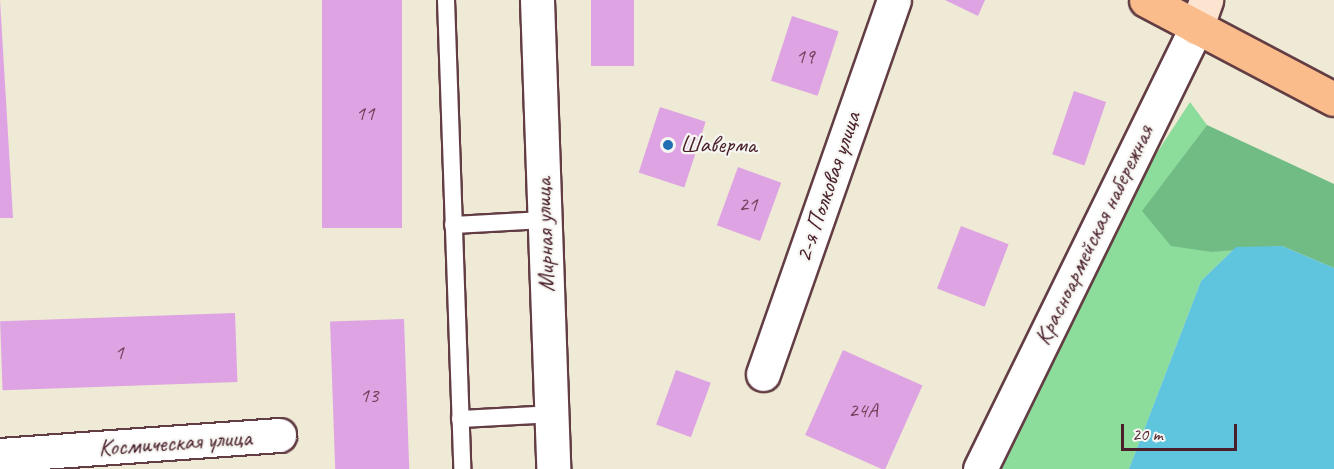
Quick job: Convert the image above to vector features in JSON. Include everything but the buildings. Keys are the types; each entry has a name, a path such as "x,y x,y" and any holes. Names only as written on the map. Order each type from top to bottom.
{"main road":[{"path":"1146,0 1201,14 1334,99"}],"street":[{"name":"Мирная улица","path":"537,0 553,469"},
{"name":"2-я Полковая улица","path":"763,374 894,0"},
{"name":"Красноармейская набережная","path":"980,469 1201,14"},
{"name":"Космическая улица","path":"0,455 279,435"}],"lane":[{"path":"446,0 462,469"},
{"path":"453,225 545,220"},
{"path":"460,419 551,414"}],"green space":[{"path":"1190,102 1207,125 1143,211 1212,252 1236,247 1201,281 1129,469 1002,469 1119,211"},
{"path":"1207,125 1334,184 1334,268 1282,246 1212,252 1171,246 1142,211"}],"water":[{"path":"1282,246 1334,268 1334,469 1129,469 1201,281 1236,247"}],"place":[{"name":"Шаверма","path":"668,145"}]}
